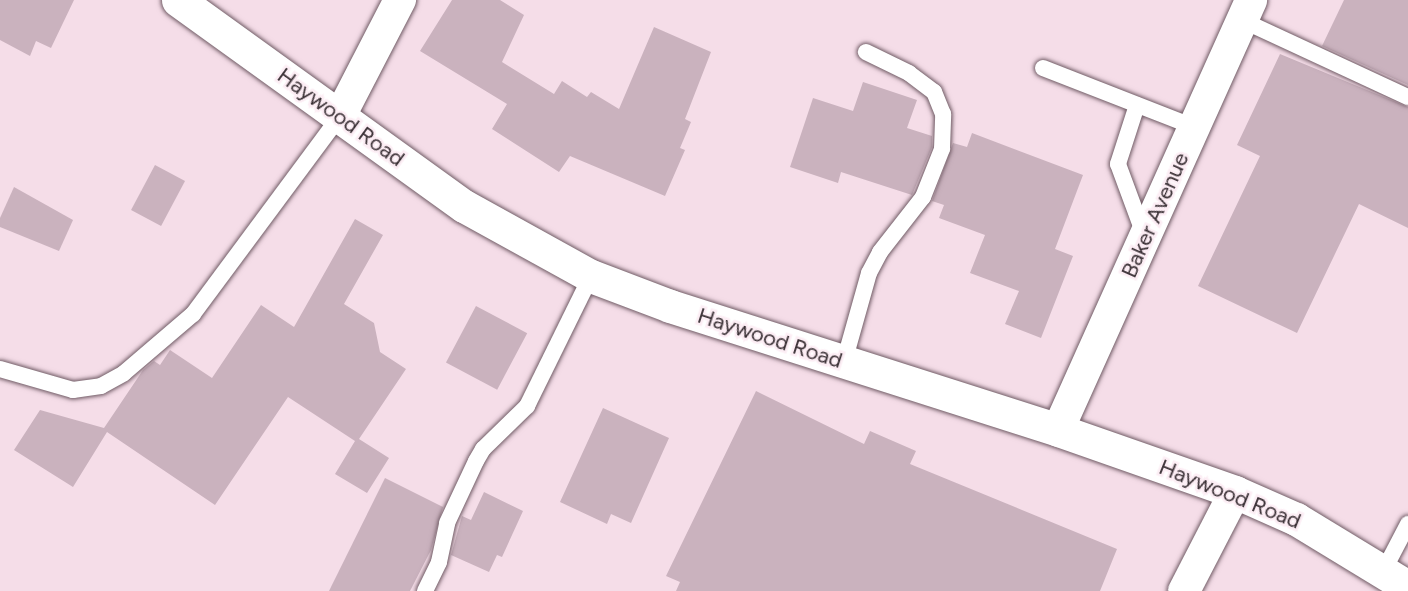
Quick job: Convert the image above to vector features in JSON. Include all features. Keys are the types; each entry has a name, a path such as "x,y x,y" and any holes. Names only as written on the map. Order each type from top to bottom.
{"main road":[{"name":"Haywood Road","path":"178,0 464,206 591,276 670,306 1058,430 1235,492 1296,519 1396,579"}],"street":[{"path":"340,116 399,0"},
{"name":"Baker Avenue","path":"1058,430 1246,10"},
{"path":"1184,591 1235,492"}],"lane":[{"path":"1246,10 1408,97"},
{"path":"844,362 869,273 880,252 923,197 942,149 943,114 934,92 909,73 866,52"},
{"path":"1043,68 1194,127"},
{"path":"1137,105 1118,164 1145,237"},
{"path":"0,369 73,390 101,386 124,373 193,314 340,116"},
{"path":"425,591 439,562 447,523 476,461 527,406 591,276"},
{"path":"1396,579 1408,524"}],"building":[{"path":"0,0 74,0 51,48 36,41 30,56 0,40"},
{"path":"452,0 500,0 524,15 502,62 554,94 562,81 587,97 591,92 619,109 654,27 711,52 685,119 691,122 680,148 685,150 665,196 570,156 559,172 492,129 507,104 420,51"},
{"path":"1344,0 1408,0 1408,85 1322,46"},
{"path":"1280,54 1408,107 1408,228 1359,204 1297,333 1198,286 1260,156 1237,145"},
{"path":"863,82 917,100 907,128 932,136 932,147 912,195 841,172 838,183 790,167 813,98 853,111"},
{"path":"972,133 1083,175 1055,249 1073,256 1041,338 1005,324 1019,291 970,273 985,235 939,218 944,205 932,201 953,143 967,147"},
{"path":"155,165 185,181 161,226 131,210"},
{"path":"14,187 73,220 59,251 0,227 0,218"},
{"path":"355,219 383,235 344,304 374,323 380,352 406,369 359,439 389,458 367,493 335,474 355,441 288,397 215,505 107,432 73,487 14,450 40,410 104,428 143,370 154,361 160,365 170,350 212,378 261,305 294,327"},
{"path":"476,306 527,333 497,390 446,363"},
{"path":"756,391 864,444 870,431 916,451 910,464 1117,549 1100,591 676,591 680,582 666,576"},
{"path":"603,408 669,438 631,523 611,514 607,524 560,502"},
{"path":"385,478 443,507 431,550 410,591 329,591"},
{"path":"484,492 523,511 502,557 497,555 489,572 451,555 462,516 471,520"}]}
